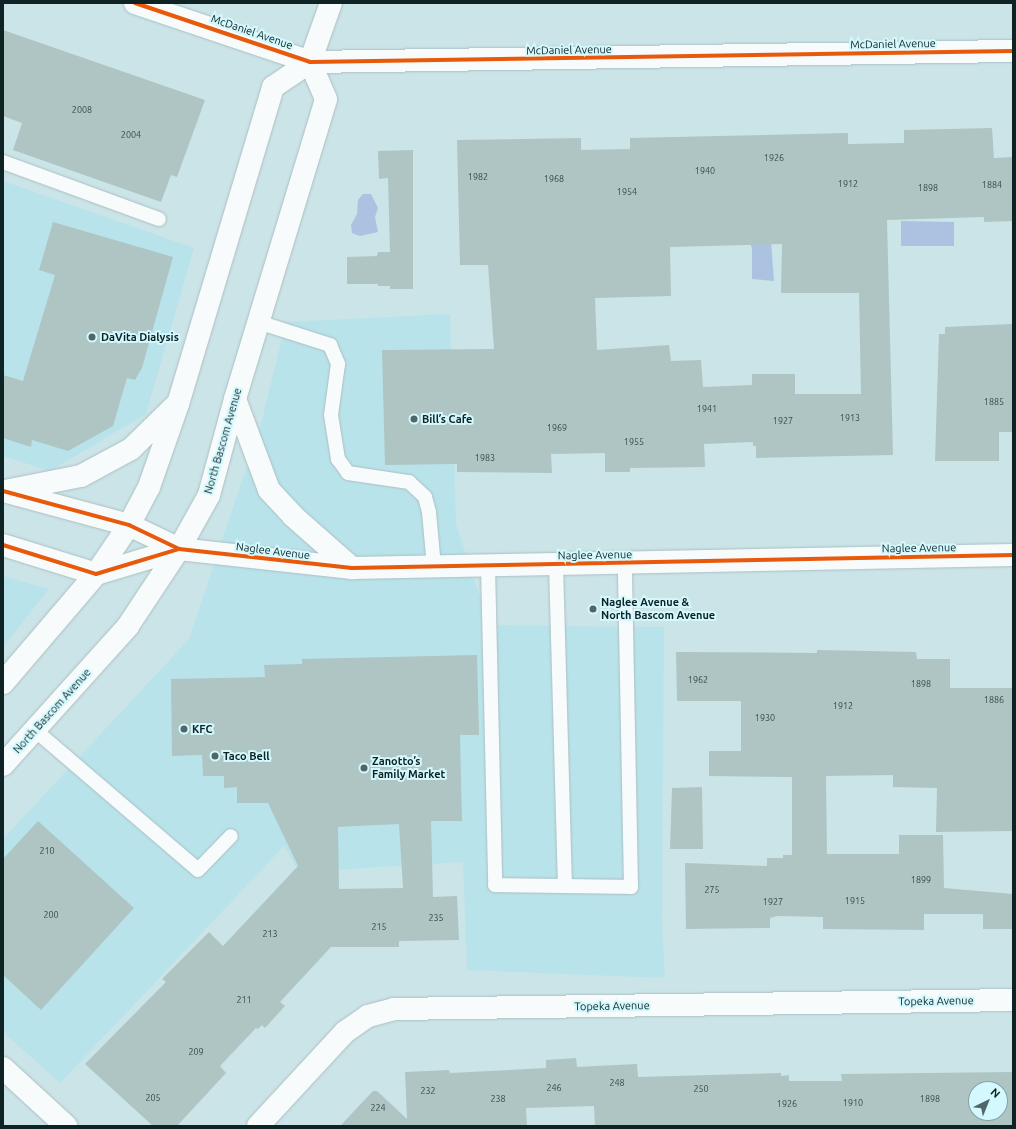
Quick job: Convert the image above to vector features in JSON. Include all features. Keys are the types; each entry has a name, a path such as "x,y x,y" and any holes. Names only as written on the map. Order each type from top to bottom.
{"main road":[{"name":"McDaniel Avenue","path":"135,3 310,62 1013,51"},
{"path":"3,683 96,574 129,525 149,487 178,404 273,87 310,62 331,3"},
{"name":"North Bascom Avenue","path":"3,766 36,731 128,626 179,549 209,495 235,399 326,99 310,62"},
{"path":"235,399 269,490 293,516 352,568"},
{"path":"4,491 81,476 104,465 131,449 178,404"},
{"name":"Naglee Avenue","path":"4,491 129,525 179,549 352,568 625,564 1013,555"},
{"path":"3,545 96,574"},
{"name":"Naglee Avenue","path":"96,574 179,549"},
{"name":"Topeka Avenue","path":"258,1126 345,1032 368,1016 394,1009 1013,1000"},
{"path":"3,1068 66,1126"}],"lane":[{"path":"3,162 160,219"},
{"path":"258,322 330,346 338,364 331,415 338,459 348,473 409,482 425,497 429,512 434,567"},
{"path":"488,566 495,885 631,887 625,564"},
{"path":"556,565 566,886"},
{"path":"36,731 198,870 231,836"}],"shaded area":[{"path":"3,181 194,248 146,414 50,471 3,456"},
{"path":"363,194 371,194 378,208 375,217 378,232 360,236 352,233 351,225 357,214 358,200"},
{"path":"901,221 954,222 954,246 901,246"},
{"path":"748,238 771,241 774,281 752,279 752,248"},
{"path":"450,314 456,524 489,625 664,627 662,923 665,978 467,970 463,862 299,872 284,846 60,1083 3,1032 3,839 189,639 261,424 286,322"},
{"path":"3,576 49,589 3,647"}],"building":[{"path":"3,30 205,100 177,177 171,175 161,202 13,150 22,123 3,116"},
{"path":"992,128 994,158 1013,157 1013,221 984,222 984,217 887,220 893,455 756,458 756,446 753,446 753,442 704,444 705,467 630,468 630,472 605,472 605,453 551,454 552,473 457,472 457,464 385,465 382,350 494,349 488,265 460,265 457,140 581,138 581,150 630,149 630,138 848,133 848,144 904,143 904,130","holes":["782,244 781,293 859,293 861,394 795,394 795,374 752,374 752,385 703,387 701,360 671,361 669,345 597,350 595,298 671,296 670,247"]},
{"path":"413,150 413,289 390,289 390,286 378,286 378,284 347,284 347,257 377,256 378,252 390,252 388,178 379,179 378,151"},
{"name":"DaVita Dialysis","path":"53,222 173,257 142,368 135,380 127,378 113,426 68,451 32,440 31,447 3,438 3,375 23,381 55,275 39,270"},
{"path":"1012,324 1013,432 999,432 999,461 935,461 939,334 945,334 945,327"},
{"path":"817,650 916,652 917,659 950,659 950,688 1013,688 1013,831 936,832 937,788 893,787 893,775 826,776 827,854 899,854 899,835 943,835 944,888 1013,894 1013,929 983,929 983,914 924,914 924,930 823,929 823,917 777,916 770,918 770,928 686,929 685,863 767,866 767,858 783,858 783,855 792,855 792,777 709,776 709,751 741,751 741,701 677,701 676,652 817,653"},
{"path":"477,655 479,735 460,735 462,821 431,821 433,897 457,896 459,940 399,941 399,947 331,947 280,1002 285,1006 265,1028 262,1025 258,1029 256,1028 220,1066 226,1073 177,1126 153,1126 85,1064 166,982 162,979 209,932 223,946 298,866 268,803 237,803 237,787 224,788 224,776 203,776 202,755 172,756 171,679 265,677 264,665 302,664 302,659","holes":["399,824 403,888 339,889 338,827"]},
{"path":"702,787 703,849 670,849 672,788"},
{"path":"38,821 134,908 41,1010 3,975 3,859"},
{"path":"576,1058 577,1067 637,1064 638,1077 781,1073 781,1076 789,1075 789,1081 842,1081 841,1074 1012,1072 1013,1126 595,1126 594,1106 526,1108 527,1126 340,1126 373,1091 377,1091 407,1119 405,1072 449,1070 450,1073 546,1068 546,1060"}],"cycle path":[{"path":"135,3 310,62 1013,51"},
{"path":"3,491 129,525 179,549 352,568 1013,555"},
{"path":"3,545 96,574 179,549"}],"place":[{"name":"DaVita Dialysis","path":"92,337"},
{"name":"Bill’s Cafe","path":"414,419"},
{"name":"Naglee Avenue & North Bascom Avenue","path":"593,609"},
{"name":"KFC","path":"184,729"},
{"name":"Taco Bell","path":"215,756"},
{"name":"Zanotto’s Family Market","path":"364,768"}]}
